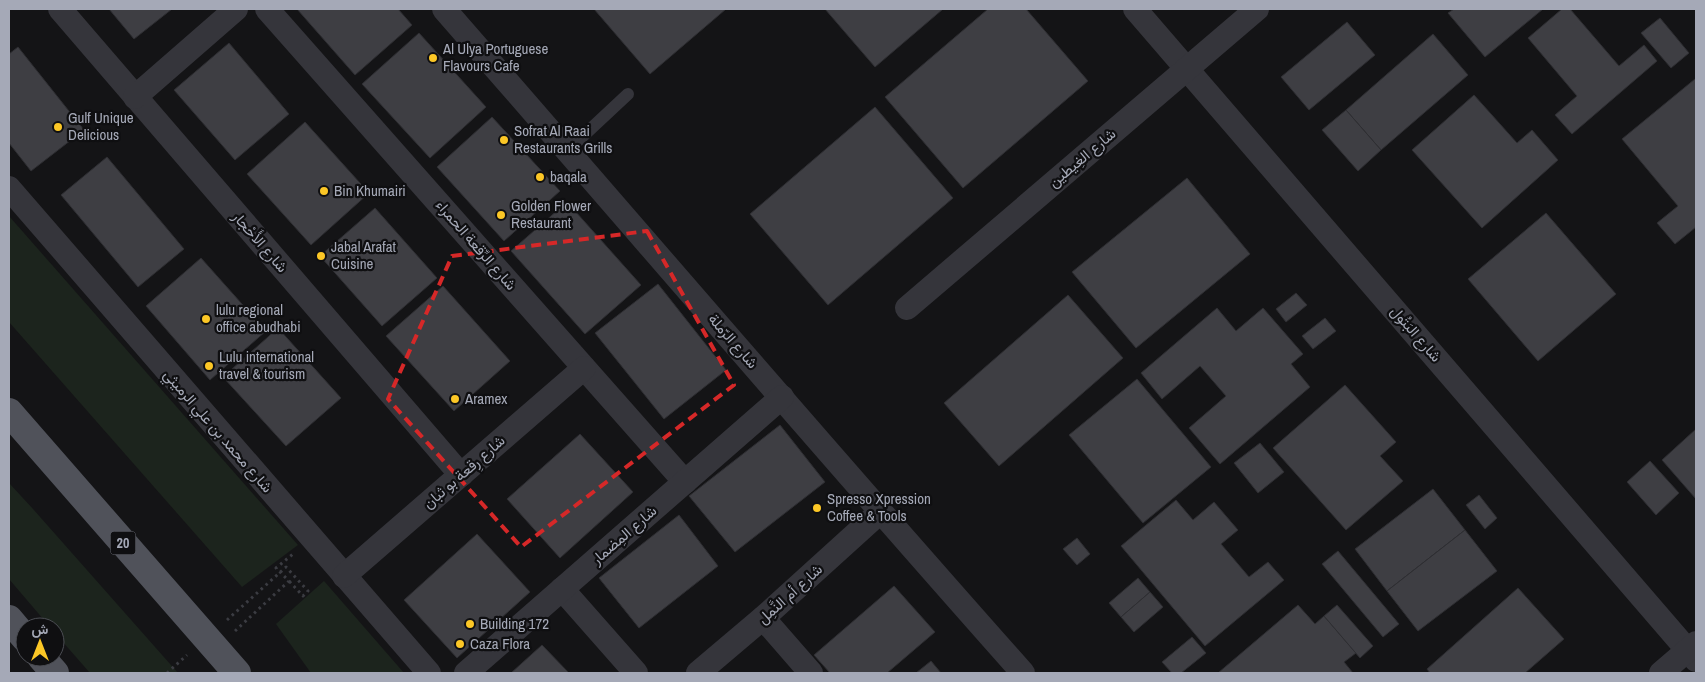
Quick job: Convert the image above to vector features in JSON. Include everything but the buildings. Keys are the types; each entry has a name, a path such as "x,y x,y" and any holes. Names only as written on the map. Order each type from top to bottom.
{"main road":[{"name":"20","path":"9,412 237,673"}],"street":[{"name":"شارع الأَحْجار","path":"60,9 461,474"},
{"path":"135,97 236,9"},
{"name":"شارع الرِّقعة الحمراء","path":"267,9 685,482"},
{"name":"شارع الرّملة","path":"444,9 880,512 1023,673"},
{"name":"شارع البَتُول","path":"1135,9 1693,651"},
{"name":"شارع الغِيطين","path":"908,308 1257,9"},
{"name":"شارع محمد بن علي الرميثي","path":"9,188 429,673"},
{"name":"شارع رِقعة بو ثبان","path":"344,576 584,368"},
{"name":"شارع المِضمار","path":"466,673 782,397"},
{"name":"شارع أم النَّمِل","path":"698,673 764,618 880,512"},
{"path":"562,589 636,673"},
{"path":"764,618 811,673"},
{"path":"1661,673 1693,651"}],"lane":[{"path":"567,151 628,94"}],"path":[{"path":"286,567 308,590 302,596 276,568 311,539"},
{"path":"216,648 289,581"}],"highlighted area":[{"path":"647,231 734,385 521,547 388,399 452,256"}],"shaded area":[{"path":"9,216 298,545 242,587 9,322"},
{"path":"9,483 178,673 90,673 65,644 65,617 41,617 9,579"},
{"path":"324,581 404,673 311,673 276,624"}],"place":[{"name":"Al Ulya Portuguese Flavours Cafe","path":"433,58"},
{"name":"Gulf Unique Delicious","path":"58,127"},
{"name":"Sofrat Al Raai Restaurants Grills","path":"504,140"},
{"name":"baqala","path":"540,177"},
{"name":"Bin Khumairi","path":"324,191"},
{"name":"Golden Flower Restaurant","path":"501,215"},
{"name":"Jabal Arafat Cuisine","path":"321,256"},
{"name":"lulu regional office abudhabi","path":"206,319"},
{"name":"Lulu international travel & tourism","path":"209,366"},
{"name":"Aramex","path":"455,399"},
{"name":"Spresso Xpression Coffee & Tools","path":"817,508"},
{"name":"Building 172","path":"470,624"},
{"name":"Caza Flora","path":"460,644"}]}
